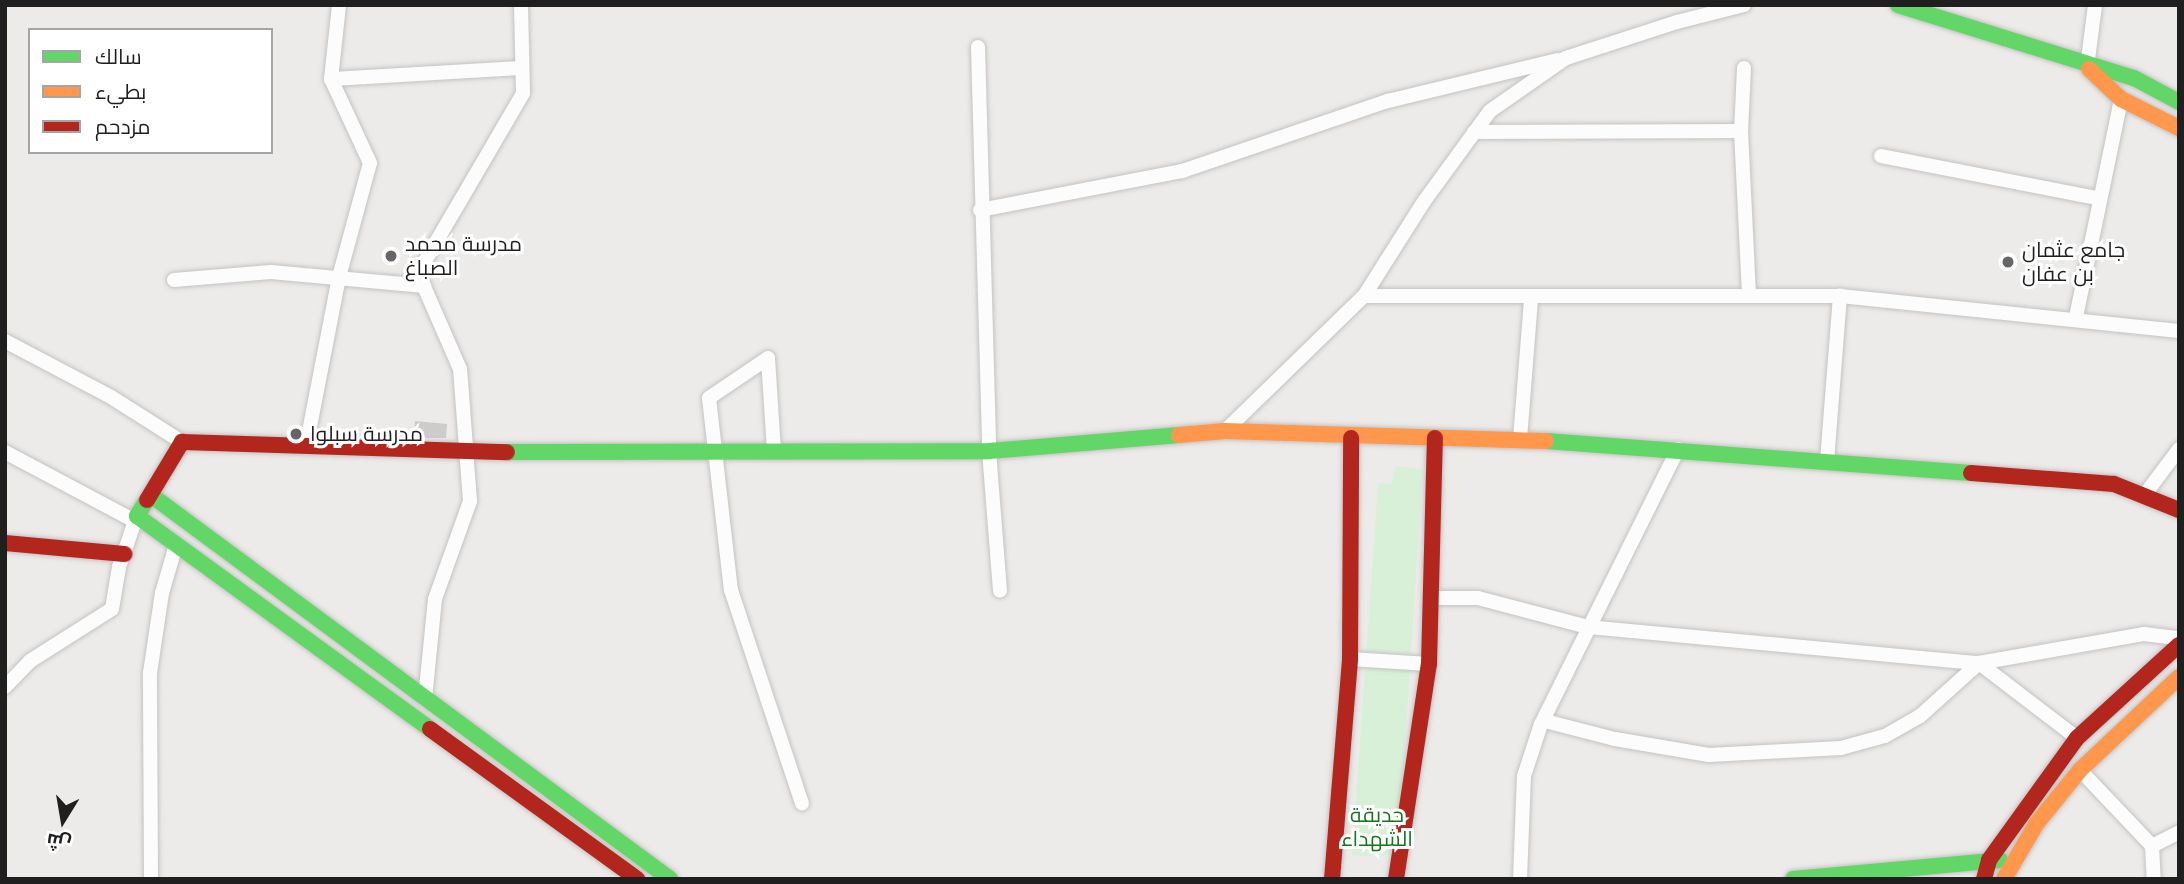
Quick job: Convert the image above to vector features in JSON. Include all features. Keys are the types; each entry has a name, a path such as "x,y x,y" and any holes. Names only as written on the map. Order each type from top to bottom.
{"main road":[{"path":"1898,5 2087,67 2134,78 2179,102"},
{"path":"2087,67 2121,99 2179,128"},
{"path":"637,879 176,545 136,519 182,442 464,452 713,453 989,451 1225,431 1351,438 1520,439 1827,460 2114,484 2146,494 2179,510"},
{"path":"1332,879 1349,659 1351,438"},
{"path":"1396,879 1429,664 1435,438"},
{"path":"151,495 670,879"},
{"path":"5,543 124,554"},
{"path":"1984,879 1989,860 2077,738 2179,645"},
{"path":"2004,879 2014,860 2081,770 2179,677"},
{"path":"1793,879 1989,860 2014,860"}],"street":[{"path":"306,447 339,277 370,163 331,79 339,5"},
{"path":"425,699 435,599 470,501 464,452 460,369 418,273 523,93 521,5"},
{"path":"980,211 1182,171 1388,101 1566,58 1676,22 1745,5"},
{"path":"2087,67 2095,5"},
{"path":"978,47 980,211 989,451 1000,591"},
{"path":"1225,431 1364,296 1490,111 1566,58"},
{"path":"331,79 522,68"},
{"path":"1744,68 1741,131 1749,294"},
{"path":"2076,317 2098,198 2121,99"},
{"path":"1475,132 1741,131"},
{"path":"1881,156 2098,198"},
{"path":"174,280 271,272 424,286"},
{"path":"1364,296 1531,299 1749,294 1840,296 2076,317 2179,331"},
{"path":"1827,460 1840,296"},
{"path":"1520,439 1531,299"},
{"path":"5,341 111,397 182,442"},
{"path":"774,451 768,358 709,397 713,453 731,590 802,803"},
{"path":"1520,879 1524,776 1545,721 1588,627 1678,449"},
{"path":"2146,494 2179,449"},
{"path":"5,452 136,519 124,554 112,609 30,662 5,687"},
{"path":"151,879 150,674 162,593 176,545"},
{"path":"1431,598 1478,598 1588,627 1979,663 2144,634 2179,638"},
{"path":"1349,659 1429,664"},
{"path":"1545,721 1615,739 1709,755 1841,748 1885,736 1920,716 1979,663"},
{"path":"1979,663 2077,738"},
{"path":"2081,770 2152,846 2154,879"},
{"path":"2152,846 2179,832"}],"green space":[{"name":"حديقة الشهداء","path":"1395,466 1423,469 1398,855 1352,856 1378,483 1392,484"}],"building":[{"path":"415,421 447,424 446,438 413,438"}],"traffic: fast":[{"path":"1898,5 2134,78 2179,102"},
{"path":"507,452 989,451 1179,435"},
{"path":"1546,441 1971,473"},
{"path":"151,495 670,879"},
{"path":"147,500 137,516 430,729"},
{"path":"1793,879 2000,860"}],"traffic: slow":[{"path":"2089,69 2121,99 2179,128"},
{"path":"1179,435 1225,431 1546,441"},
{"path":"2004,879 2037,823 2080,770 2179,677"}],"traffic: jam":[{"path":"1332,879 1350,659 1351,438"},
{"path":"1396,879 1429,664 1435,438"},
{"path":"147,500 182,442 507,452"},
{"path":"1971,473 2114,484 2179,510"},
{"path":"5,543 124,554"},
{"path":"1984,879 1989,860 2077,738 2179,645"},
{"path":"430,729 637,879"}],"place":[{"name":"مدرسة محمد الصباغ","path":"391,256"},
{"name":"جامع عثمان بن عفان","path":"2008,262"},
{"name":"مدرسة سبلوا","path":"296,434"}]}
